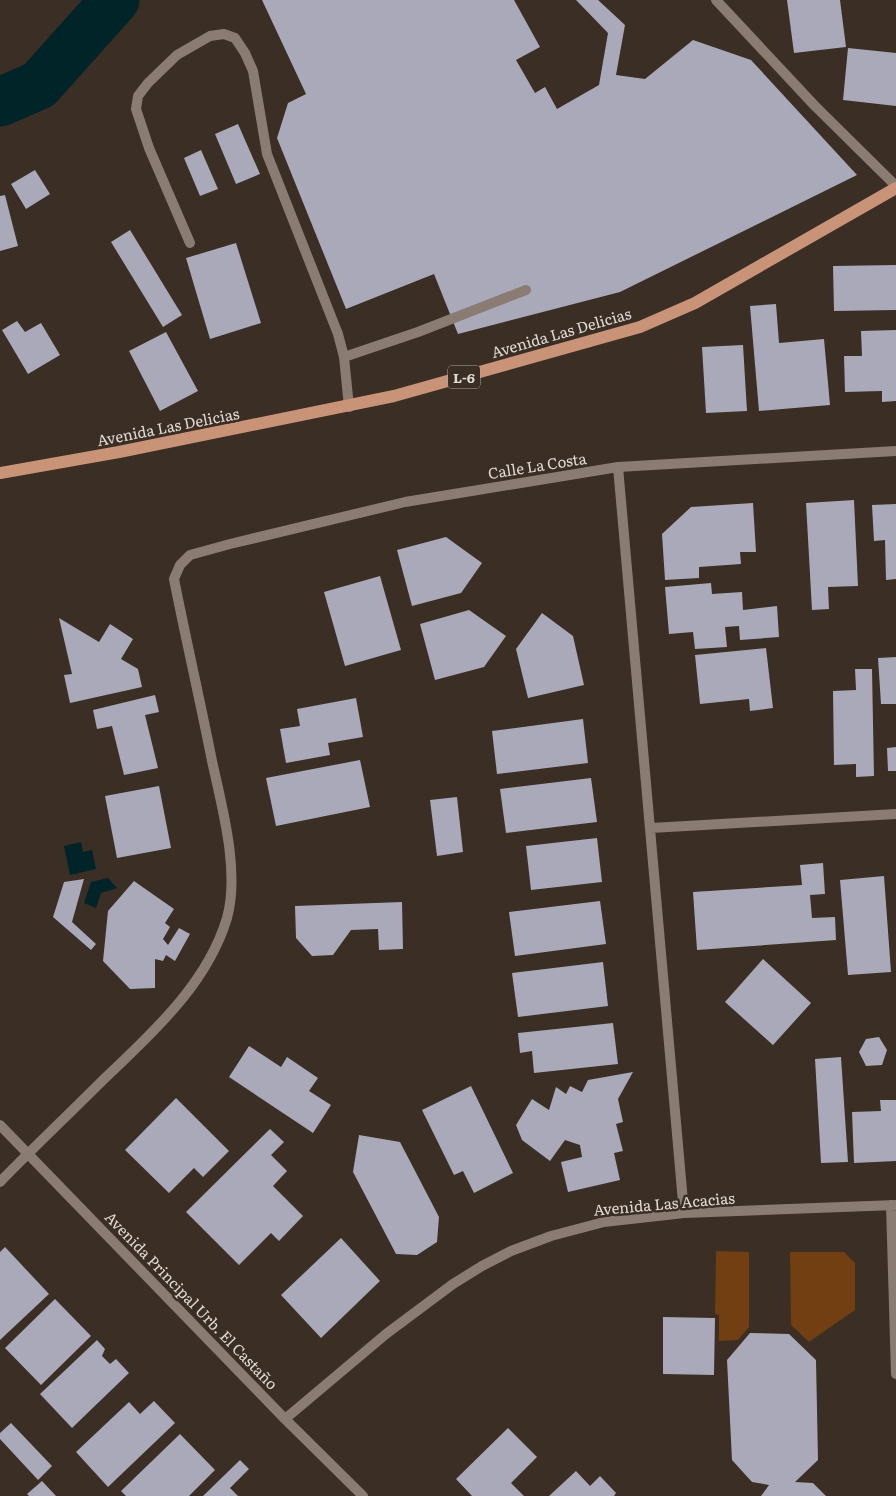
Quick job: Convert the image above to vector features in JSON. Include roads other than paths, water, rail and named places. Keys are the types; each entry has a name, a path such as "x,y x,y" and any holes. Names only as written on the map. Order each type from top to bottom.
{"main road":[{"name":"Avenida Las Delicias","path":"0,474 349,407 640,327 695,302 896,187"}],"street":[{"path":"716,0 815,106 896,187"},
{"path":"190,243 149,148 136,109 137,102 138,96 148,83 177,55 210,36 224,34 235,38 245,53 252,71 267,154 338,334 344,357 349,407"},
{"path":"344,357 418,332 526,290"},
{"name":"Calle La Costa","path":"28,1153 151,1034 178,1004 199,976 212,954 227,916 231,889 228,838 174,579 180,565 190,556 230,544 405,502 618,467 896,450"},
{"path":"618,467 684,1213"},
{"path":"651,828 896,814"},
{"name":"Avenida Principal Urb. El Castaño","path":"0,1125 363,1496"},
{"path":"0,1182 28,1153"},
{"path":"894,1205 896,1374"},
{"name":"Avenida Las Acacias","path":"286,1419 386,1334 453,1284 511,1251 551,1236 604,1222 684,1213 894,1205"}],"water":[{"path":"81,842 83,852 92,850 96,869 70,875 64,846"},
{"path":"108,878 117,888 101,893 96,908 84,903 91,882"}],"waterway":[{"path":"0,102 39,85 115,0"}]}
